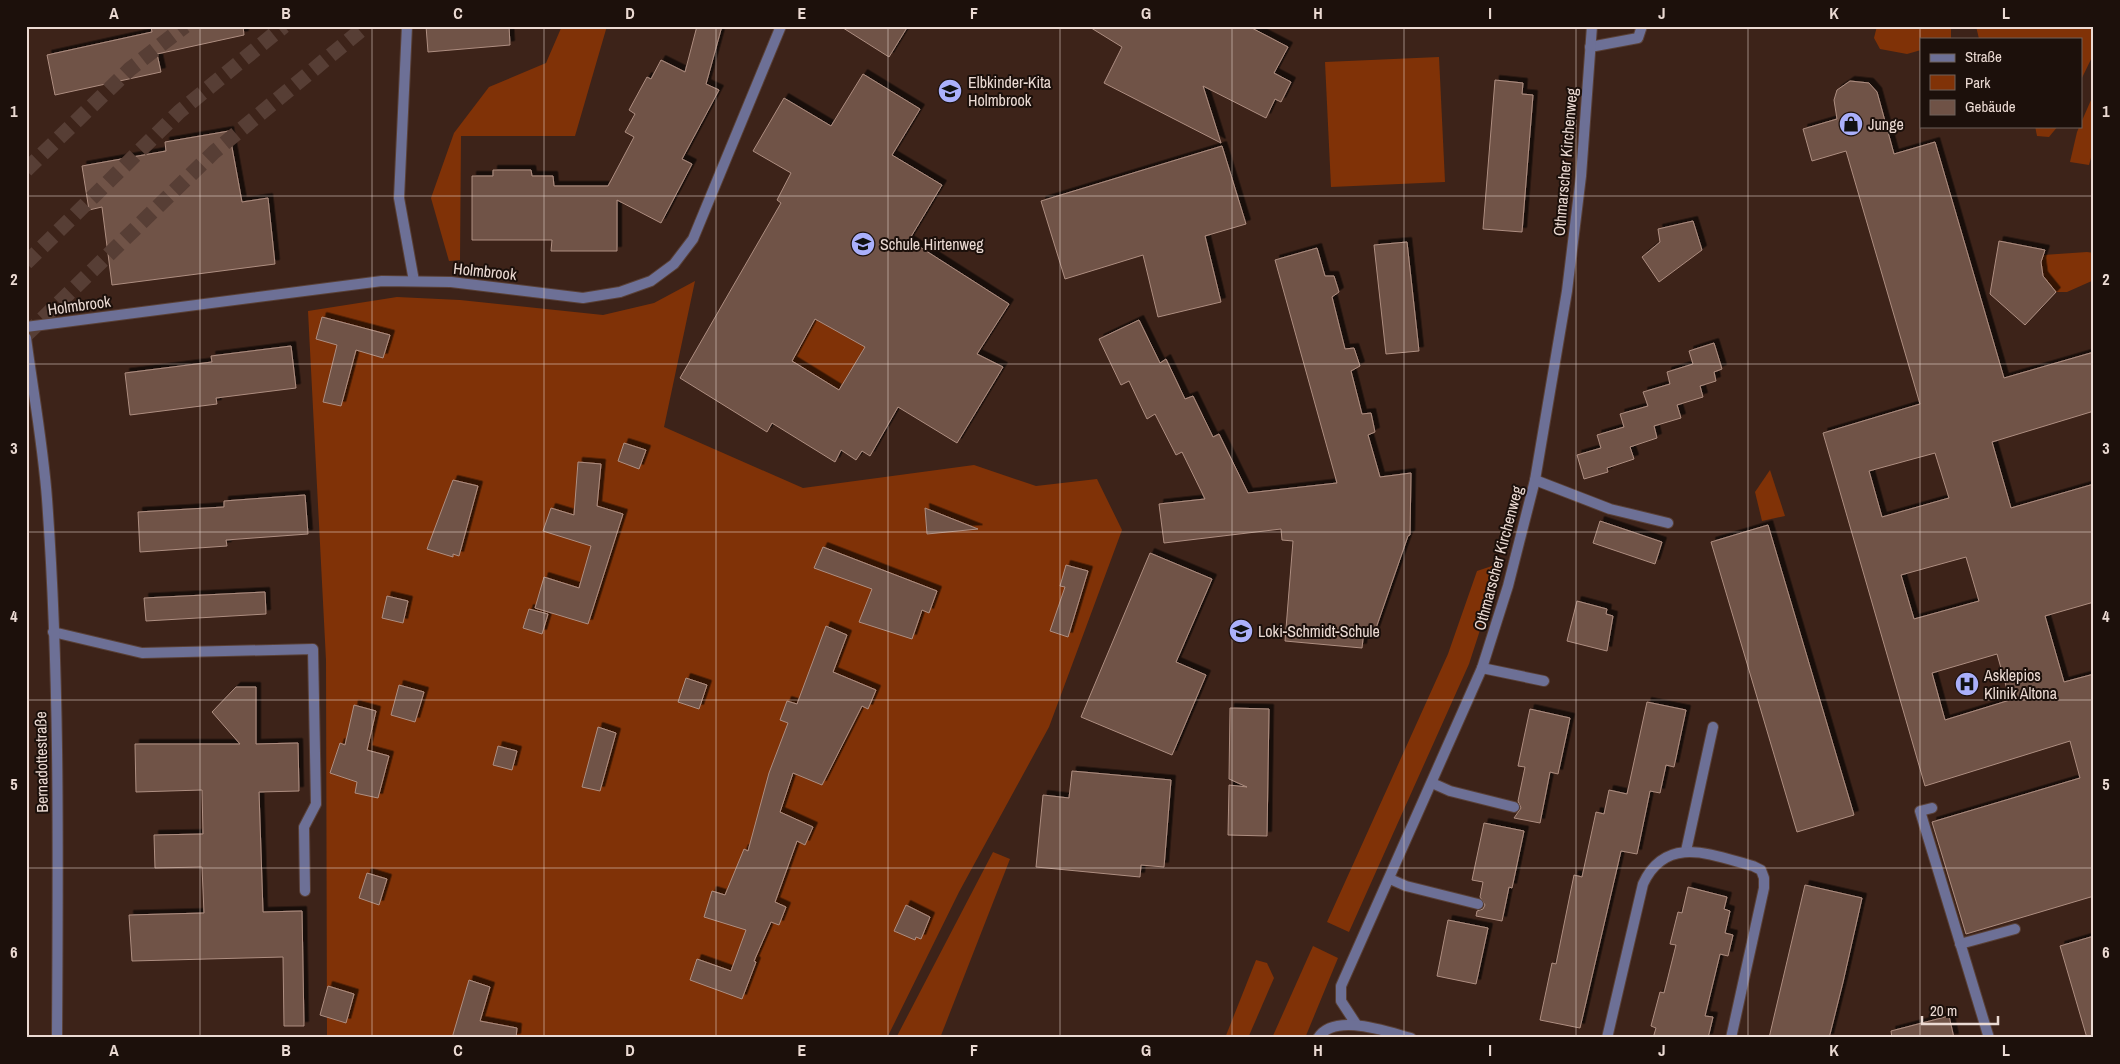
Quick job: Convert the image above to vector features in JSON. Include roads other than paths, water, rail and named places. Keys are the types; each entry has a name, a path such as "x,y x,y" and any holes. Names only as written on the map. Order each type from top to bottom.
{"street":[{"path":"407,26 399,198 414,281"},
{"name":"Holmbrook","path":"26,327 262,294 382,281 451,282 583,298 620,292 651,281 674,264 693,239 781,26"},
{"name":"Othmarscher Kirchenweg","path":"1356,1024 1341,1001 1341,986 1482,668 1508,586 1535,480 1567,290 1581,176 1592,26"},
{"path":"1590,47 1638,38 1642,26"},
{"name":"Bernadottestraße","path":"26,338 47,497 54,632 58,803 57,1038"},
{"path":"1535,480 1610,509 1668,523"},
{"path":"54,632 142,653 313,650 316,804 304,826 305,892"},
{"path":"1482,668 1544,681"},
{"path":"1686,851 1713,727"},
{"path":"1432,783 1450,791 1514,807"},
{"path":"1932,808 1920,811 1989,1038"},
{"path":"1607,1038 1644,884 1650,870 1659,862 1673,854 1686,851 1753,866 1760,870 1764,878 1760,905 1731,1038"},
{"path":"1390,879 1406,886 1478,904"},
{"path":"1960,944 2014,929"},
{"path":"1318,1038 1323,1032 1330,1029 1356,1024 1411,1038"}],"tunnel":[{"path":"26,170 130,69 185,26"},
{"path":"26,263 179,112 284,26"},
{"path":"26,335 214,152 366,26"}],"place":[{"name":"Elbkinder-Kita Holmbrook","path":"950,91"},
{"name":"Junge","path":"1851,124"},
{"name":"Schule Hirtenweg","path":"863,244"},
{"name":"Loki-Schmidt-Schule","path":"1241,631"},
{"name":"Asklepios Klinik Altona","path":"1967,684"}]}
